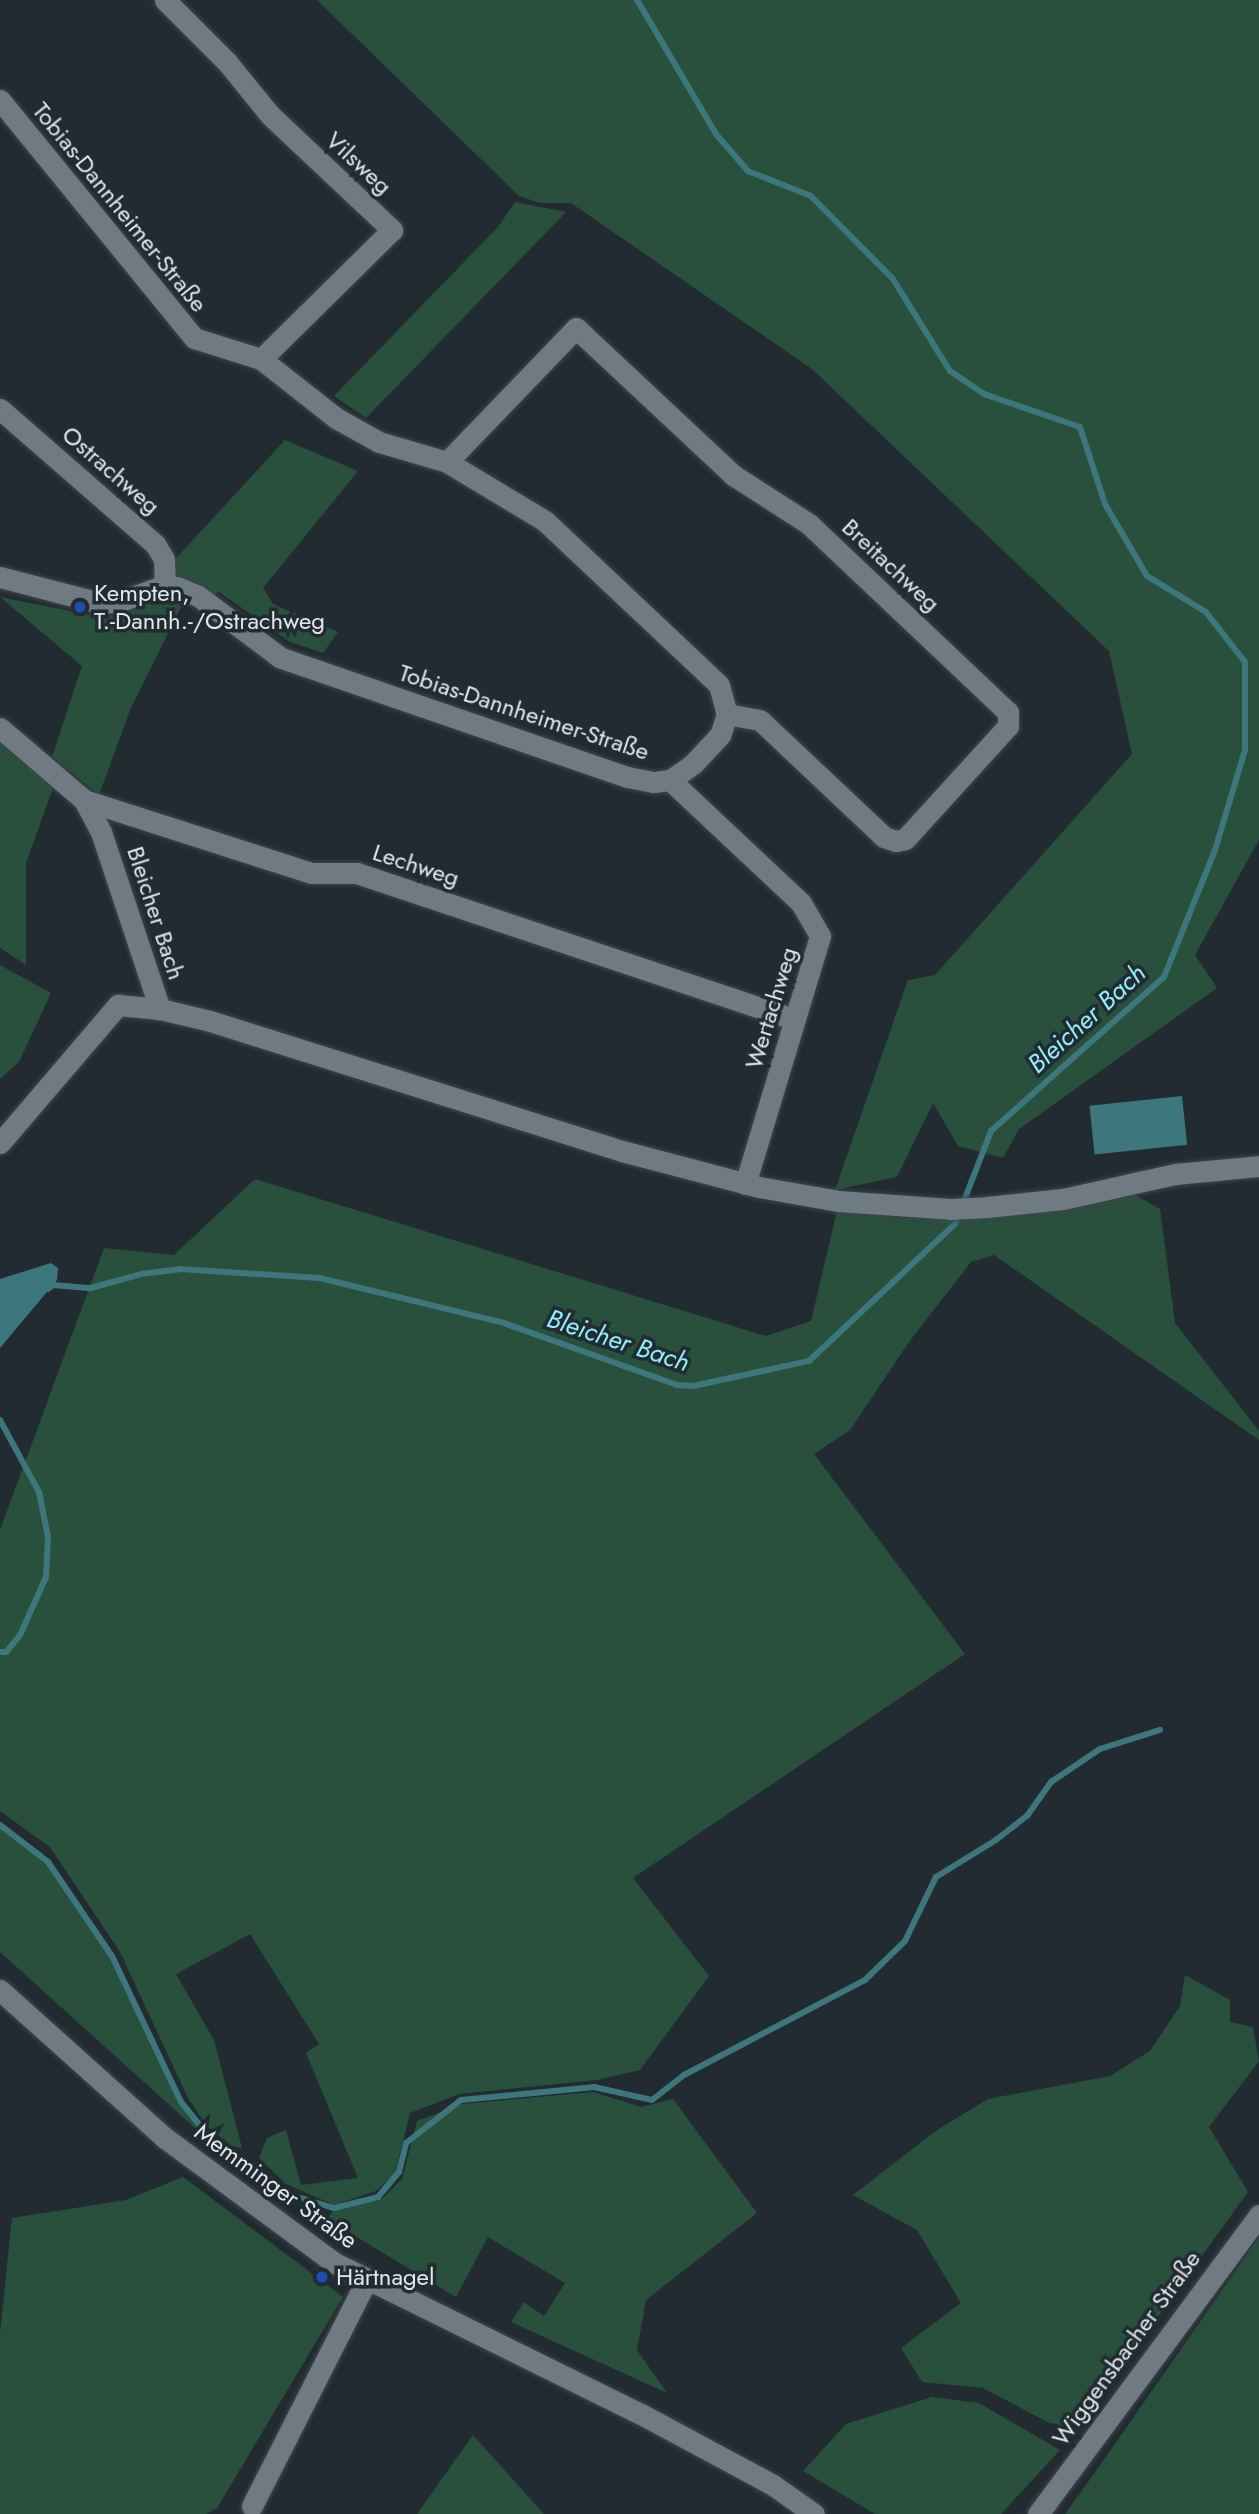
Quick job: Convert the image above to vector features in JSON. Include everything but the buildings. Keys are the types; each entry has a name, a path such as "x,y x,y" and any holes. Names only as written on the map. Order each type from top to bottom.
{"street":[{"name":"Vilsweg","path":"165,0 270,115 392,229 261,359"},
{"name":"Tobias-Dannheimer-Straße","path":"0,100 109,230 176,321 194,338 261,359 336,418 379,442 447,462 545,520 595,564 719,685 727,714 720,735 670,780 627,777 294,663 265,649 198,596 165,584"},
{"name":"Breitachweg","path":"447,462 576,328 733,475 809,523 1008,712 1008,726 905,838 895,841 884,837 760,720 727,714"},
{"name":"Ostrachweg","path":"0,409 155,544 164,559 165,584"},
{"path":"0,578 100,603 118,602 165,584"},
{"name":"Lechweg","path":"0,728 84,800 311,873 357,873 793,1019"},
{"name":"Wertachweg","path":"670,780 814,920 820,936 817,954 793,1019 745,1184"},
{"name":"Bleicher Bach","path":"84,800 101,832 160,1009 622,1151 745,1184 838,1201 951,1209 1063,1199 1175,1174 1259,1166"},
{"path":"0,1143 118,1005 160,1009"},
{"name":"Memminger Straße","path":"0,1990 165,2138 332,2262 641,2414 773,2485 814,2514"},
{"name":"Wiggensbacher Straße","path":"1038,2514 1259,2214"},
{"path":"252,2506 367,2279"}],"green space":[{"path":"317,0 1259,0 1259,840 1195,955 1217,988 1019,1129 1003,1158 958,1146 933,1103 897,1177 835,1190 908,980 935,975 1132,754 1109,651 812,369 571,203 540,203 519,196"},
{"path":"515,202 566,212 366,418 334,396 498,227"},
{"path":"285,440 358,471 263,588 273,604 338,632 323,653 290,642 219,592 180,609 130,710 99,795 52,757 82,666 0,597 105,618 140,607 180,554"},
{"path":"0,743 53,788 26,863 26,965 0,948"},
{"path":"0,965 51,993 19,1062 0,1079"},
{"path":"255,1179 766,1336 811,1321 837,1211 906,1218 1020,1214 1127,1190 1160,1209 1175,1323 1259,1431 1259,1440 994,1255 971,1262 909,1342 850,1430 814,1454 965,1654 633,1878 709,1976 640,2070 597,2080 459,2094 410,2113 395,2174 376,2191 334,2205 286,2184 259,2158 267,2138 286,2130 301,2185 358,2178 306,2053 319,2044 250,1934 176,1974 214,2040 242,2148 232,2146 207,2126 188,2098 120,1952 50,1847 0,1811 0,1530 104,1248 174,1255"},
{"path":"0,1823 42,1853 113,1956 183,2101 206,2138 0,1952"},
{"path":"1185,1975 1230,2000 1230,2022 1253,2027 1259,2061 1209,2127 1248,2192 1072,2435 983,2388 922,2382 901,2348 961,2303 917,2230 853,2195 937,2130 988,2099 1110,2076 1150,2051 1180,2006"},
{"path":"593,2092 641,2107 673,2099 757,2213 646,2300 637,2350 667,2393 511,2322 524,2302 544,2316 565,2283 488,2237 456,2297 327,2219 333,2211 383,2198 402,2179 417,2121 462,2104"},
{"path":"183,2177 343,2297 217,2508 206,2514 0,2514 0,2333 12,2218 126,2200"},
{"path":"1259,2237 1259,2514 1065,2514 1096,2471"},
{"path":"932,2397 979,2403 1060,2450 1001,2514 875,2514 803,2471 846,2424"},
{"path":"473,2435 544,2514 417,2514"}],"water":[{"path":"1182,1096 1187,1145 1095,1154 1090,1106"},
{"path":"51,1263 58,1268 57,1280 0,1348 0,1279"}],"waterway":[{"name":"Bleicher Bach","path":"48,1289 53,1285 91,1288 141,1274 180,1269 320,1278 501,1322 677,1385 693,1386 809,1361 955,1224 991,1131 1164,977 1215,850 1245,750 1245,662 1206,612 1147,576 1105,504 1080,427 984,394 950,371 893,279 811,196 748,171 716,134 637,0"},
{"name":"Bleicher Bach","path":"0,1420 39,1492 48,1537 46,1577 20,1635 6,1652 0,1652"},
{"path":"0,1825 48,1862 112,1956 181,2102 205,2132 291,2195 334,2208 378,2197 399,2172 406,2143 461,2100 594,2087 652,2100 684,2075 865,1980 905,1941 936,1877 996,1840 1027,1816 1051,1782 1100,1749 1160,1730"}],"place":[{"name":"Kempten, T.-Dannh.-/Ostrachweg","path":"80,607"},
{"name":"Härtnagel","path":"322,2277"}]}
